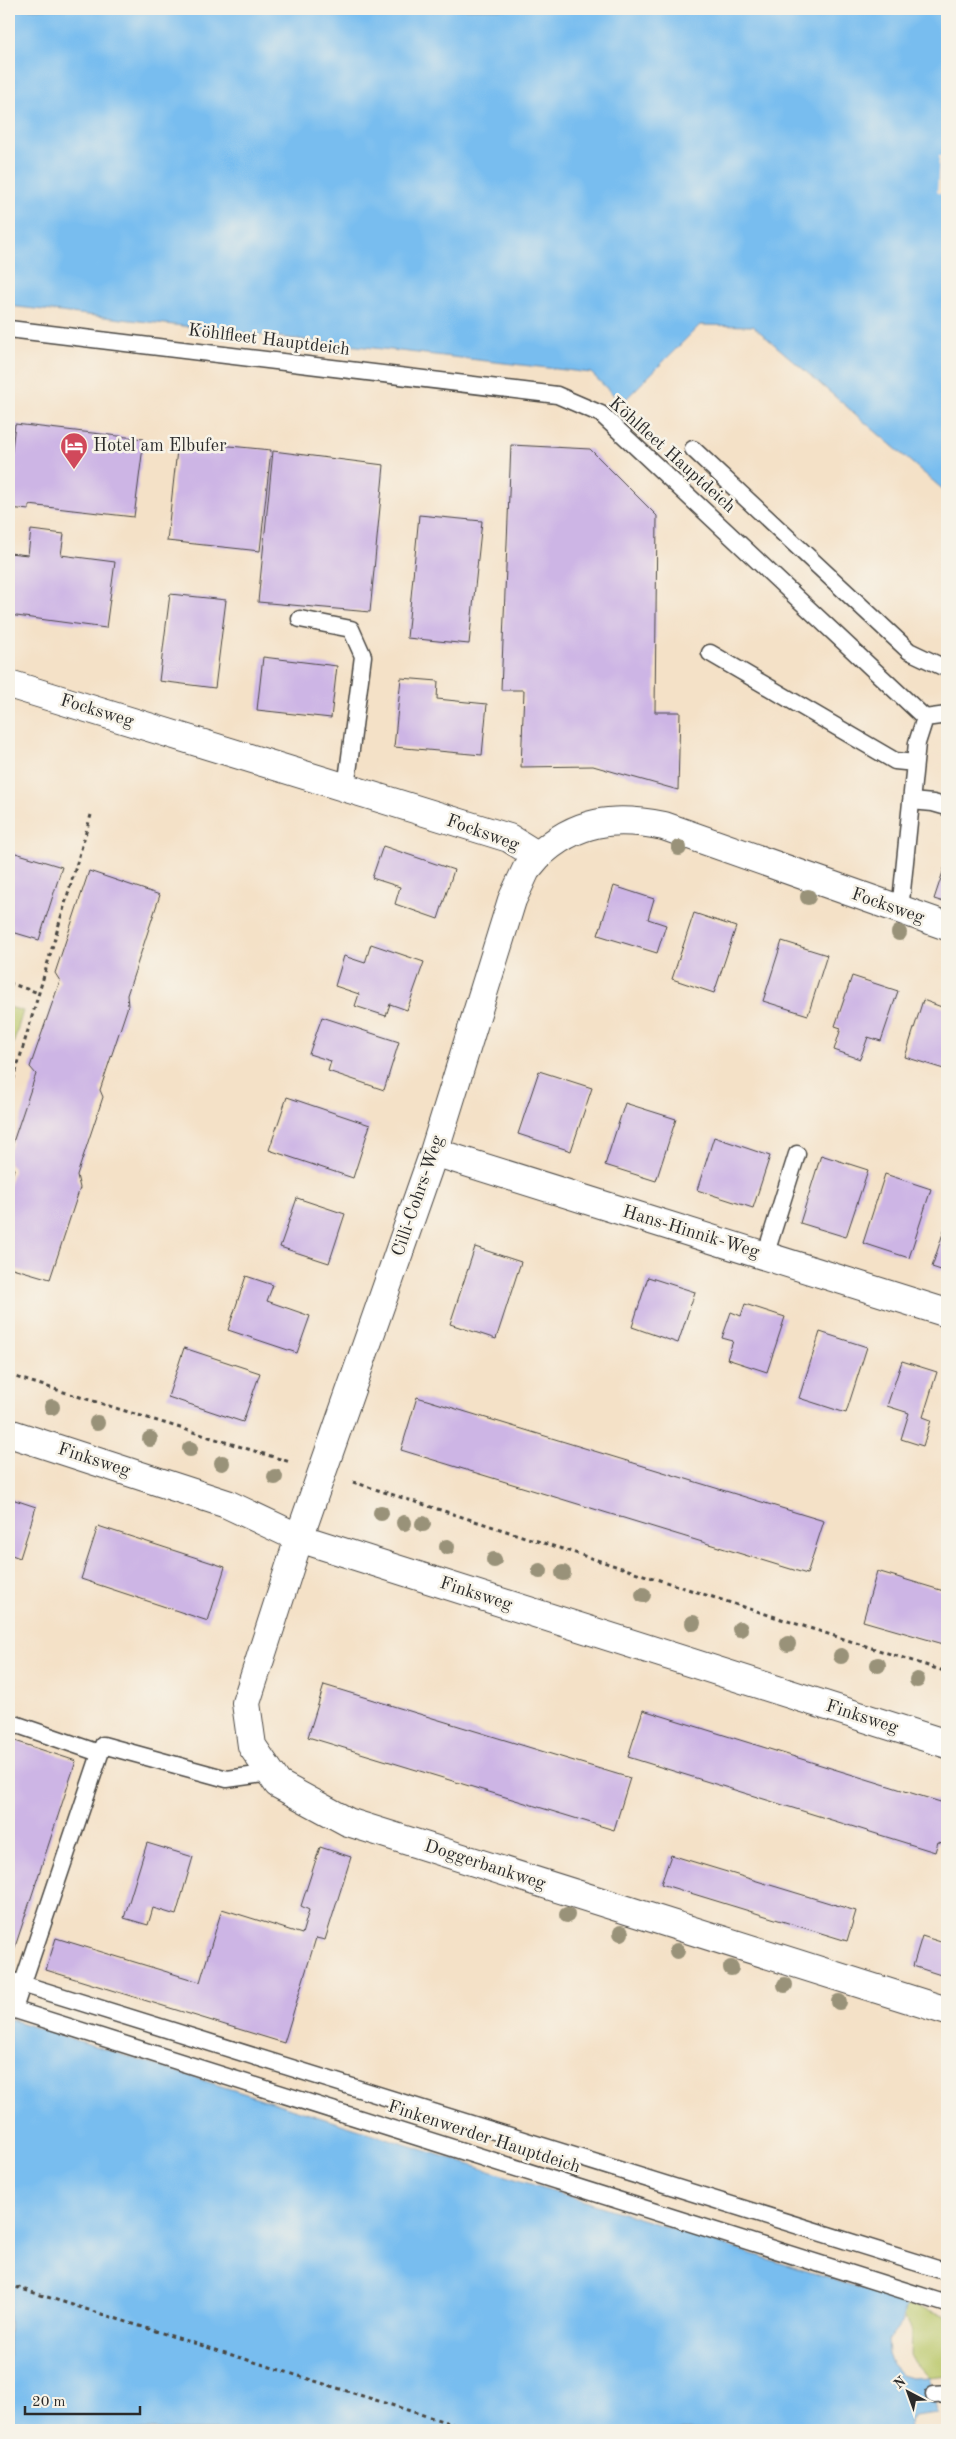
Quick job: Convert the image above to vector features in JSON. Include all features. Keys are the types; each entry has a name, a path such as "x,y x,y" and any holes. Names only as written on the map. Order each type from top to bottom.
{"street":[{"name":"Focksweg","path":"9,684 509,838 538,856 562,837 588,825 622,820 641,821 664,826 900,911 947,926"},
{"name":"Cilli-Cohrs-Weg","path":"299,1538 434,1152 512,900 526,870 538,856"},
{"name":"Hans-Hinnik-Weg","path":"434,1152 947,1313"},
{"name":"Finksweg","path":"9,1433 227,1504 299,1538 947,1744"},
{"name":"Doggerbankweg","path":"299,1538 246,1703 252,1746 278,1784 348,1822 947,2011"}],"lane":[{"name":"Köhlfleet Hauptdeich","path":"9,329 557,395 601,414 925,718"},
{"path":"693,449 909,651 947,669"},
{"path":"300,619 351,629 363,656 346,788"},
{"path":"710,653 895,761 915,764"},
{"path":"900,911 917,743 925,718 947,715"},
{"path":"911,801 933,802 947,807"},
{"path":"766,1256 797,1154"},
{"path":"9,1722 99,1753"},
{"path":"12,2008 16,1982 103,1745 110,1745 227,1779 271,1773"},
{"path":"16,1982 947,2272"},
{"name":"Finkenwerder Hauptdeich","path":"12,2008 947,2304"}],"path":[{"path":"9,1096 91,815"},
{"path":"9,983 39,992"},
{"path":"9,1375 322,1472 947,1672"},
{"path":"9,2285 471,2430"}],"green space":[{"path":"9,1007 23,1011 9,1058"},
{"path":"907,2303 947,2316 947,2375 928,2377 915,2363 910,2354 911,2333 904,2314"}],"water":[{"path":"9,9 947,9 947,493 753,326 700,325 622,403 591,373 9,306"},
{"path":"9,2019 907,2303 902,2322 887,2341 888,2354 892,2365 901,2375 911,2378 928,2377 934,2395 937,2414 914,2417 910,2420 911,2430 9,2430"}],"pier":[{"path":"939,156 947,156 947,194 937,193"}],"building":[{"path":"15,424 144,439 134,517 29,505 29,510 9,508 9,474"},
{"path":"178,441 271,450 260,551 167,541"},
{"path":"511,445 590,449 657,516 655,712 680,712 678,790 593,766 521,767 524,690 501,690"},
{"path":"273,451 384,465 370,612 258,602"},
{"path":"419,515 482,521 469,644 407,638"},
{"path":"31,530 64,534 61,555 115,562 106,628 9,615 9,553 28,555"},
{"path":"170,594 226,600 215,688 159,681"},
{"path":"263,657 337,666 331,718 257,710"},
{"path":"401,678 438,681 437,699 487,704 482,755 394,747"},
{"path":"383,846 454,870 438,919 395,904 400,887 372,878"},
{"path":"9,851 62,867 39,940 9,931"},
{"path":"947,860 947,903 934,899"},
{"path":"89,871 160,895 127,995 128,1006 100,1090 103,1097 77,1175 80,1188 50,1279 9,1267 9,1185 14,1169 9,1164 9,1154 36,1074 30,1067 60,981 55,973"},
{"path":"614,886 654,899 648,919 666,925 657,953 598,935"},
{"path":"694,913 736,927 714,993 672,979"},
{"path":"782,941 827,955 808,1015 763,1001"},
{"path":"371,944 424,962 407,1010 390,1004 386,1016 355,1006 359,994 335,986 344,956 365,963"},
{"path":"852,976 898,991 881,1041 868,1037 860,1059 834,1050 841,1028 835,1026"},
{"path":"923,1000 947,1009 947,1070 905,1057"},
{"path":"322,1017 399,1042 384,1090 328,1071 331,1061 309,1054"},
{"path":"539,1071 592,1088 571,1151 518,1134"},
{"path":"287,1097 370,1125 353,1178 269,1150"},
{"path":"625,1103 676,1119 656,1181 605,1165"},
{"path":"714,1137 770,1156 753,1208 697,1190"},
{"path":"821,1155 868,1170 846,1237 800,1223"},
{"path":"885,1174 931,1189 909,1258 863,1243"},
{"path":"297,1198 345,1214 329,1263 280,1247"},
{"path":"947,1221 947,1272 932,1267"},
{"path":"475,1247 521,1262 496,1339 450,1324"},
{"path":"246,1276 273,1285 267,1301 310,1316 297,1353 228,1330"},
{"path":"648,1277 695,1292 678,1343 632,1327"},
{"path":"745,1304 785,1317 767,1372 727,1359 733,1341 722,1338 731,1312 741,1316"},
{"path":"820,1332 867,1347 846,1413 799,1398"},
{"path":"184,1348 260,1373 243,1422 168,1397"},
{"path":"902,1361 937,1372 923,1417 931,1420 923,1446 901,1439 909,1413 887,1406"},
{"path":"417,1397 824,1521 807,1574 401,1450"},
{"path":"9,1498 36,1507 20,1558 9,1554"},
{"path":"98,1526 225,1567 208,1621 81,1579"},
{"path":"877,1571 947,1592 947,1645 863,1621"},
{"path":"324,1685 630,1778 614,1830 308,1737"},
{"path":"643,1710 947,1804 947,1844 938,1842 935,1852 628,1757"},
{"path":"9,1739 76,1761 13,1953 9,1952"},
{"path":"147,1843 193,1857 176,1915 153,1908 148,1925 124,1918"},
{"path":"320,1847 351,1857 325,1940 316,1938 284,2043 46,1970 56,1938 200,1982 222,1909 302,1934 309,1910 301,1906"},
{"path":"671,1855 856,1911 847,1941 661,1884"},
{"path":"922,1936 947,1944 947,1977 913,1966"}],"place":[{"name":"Hotel am Elbufer","path":"74,470"}]}
